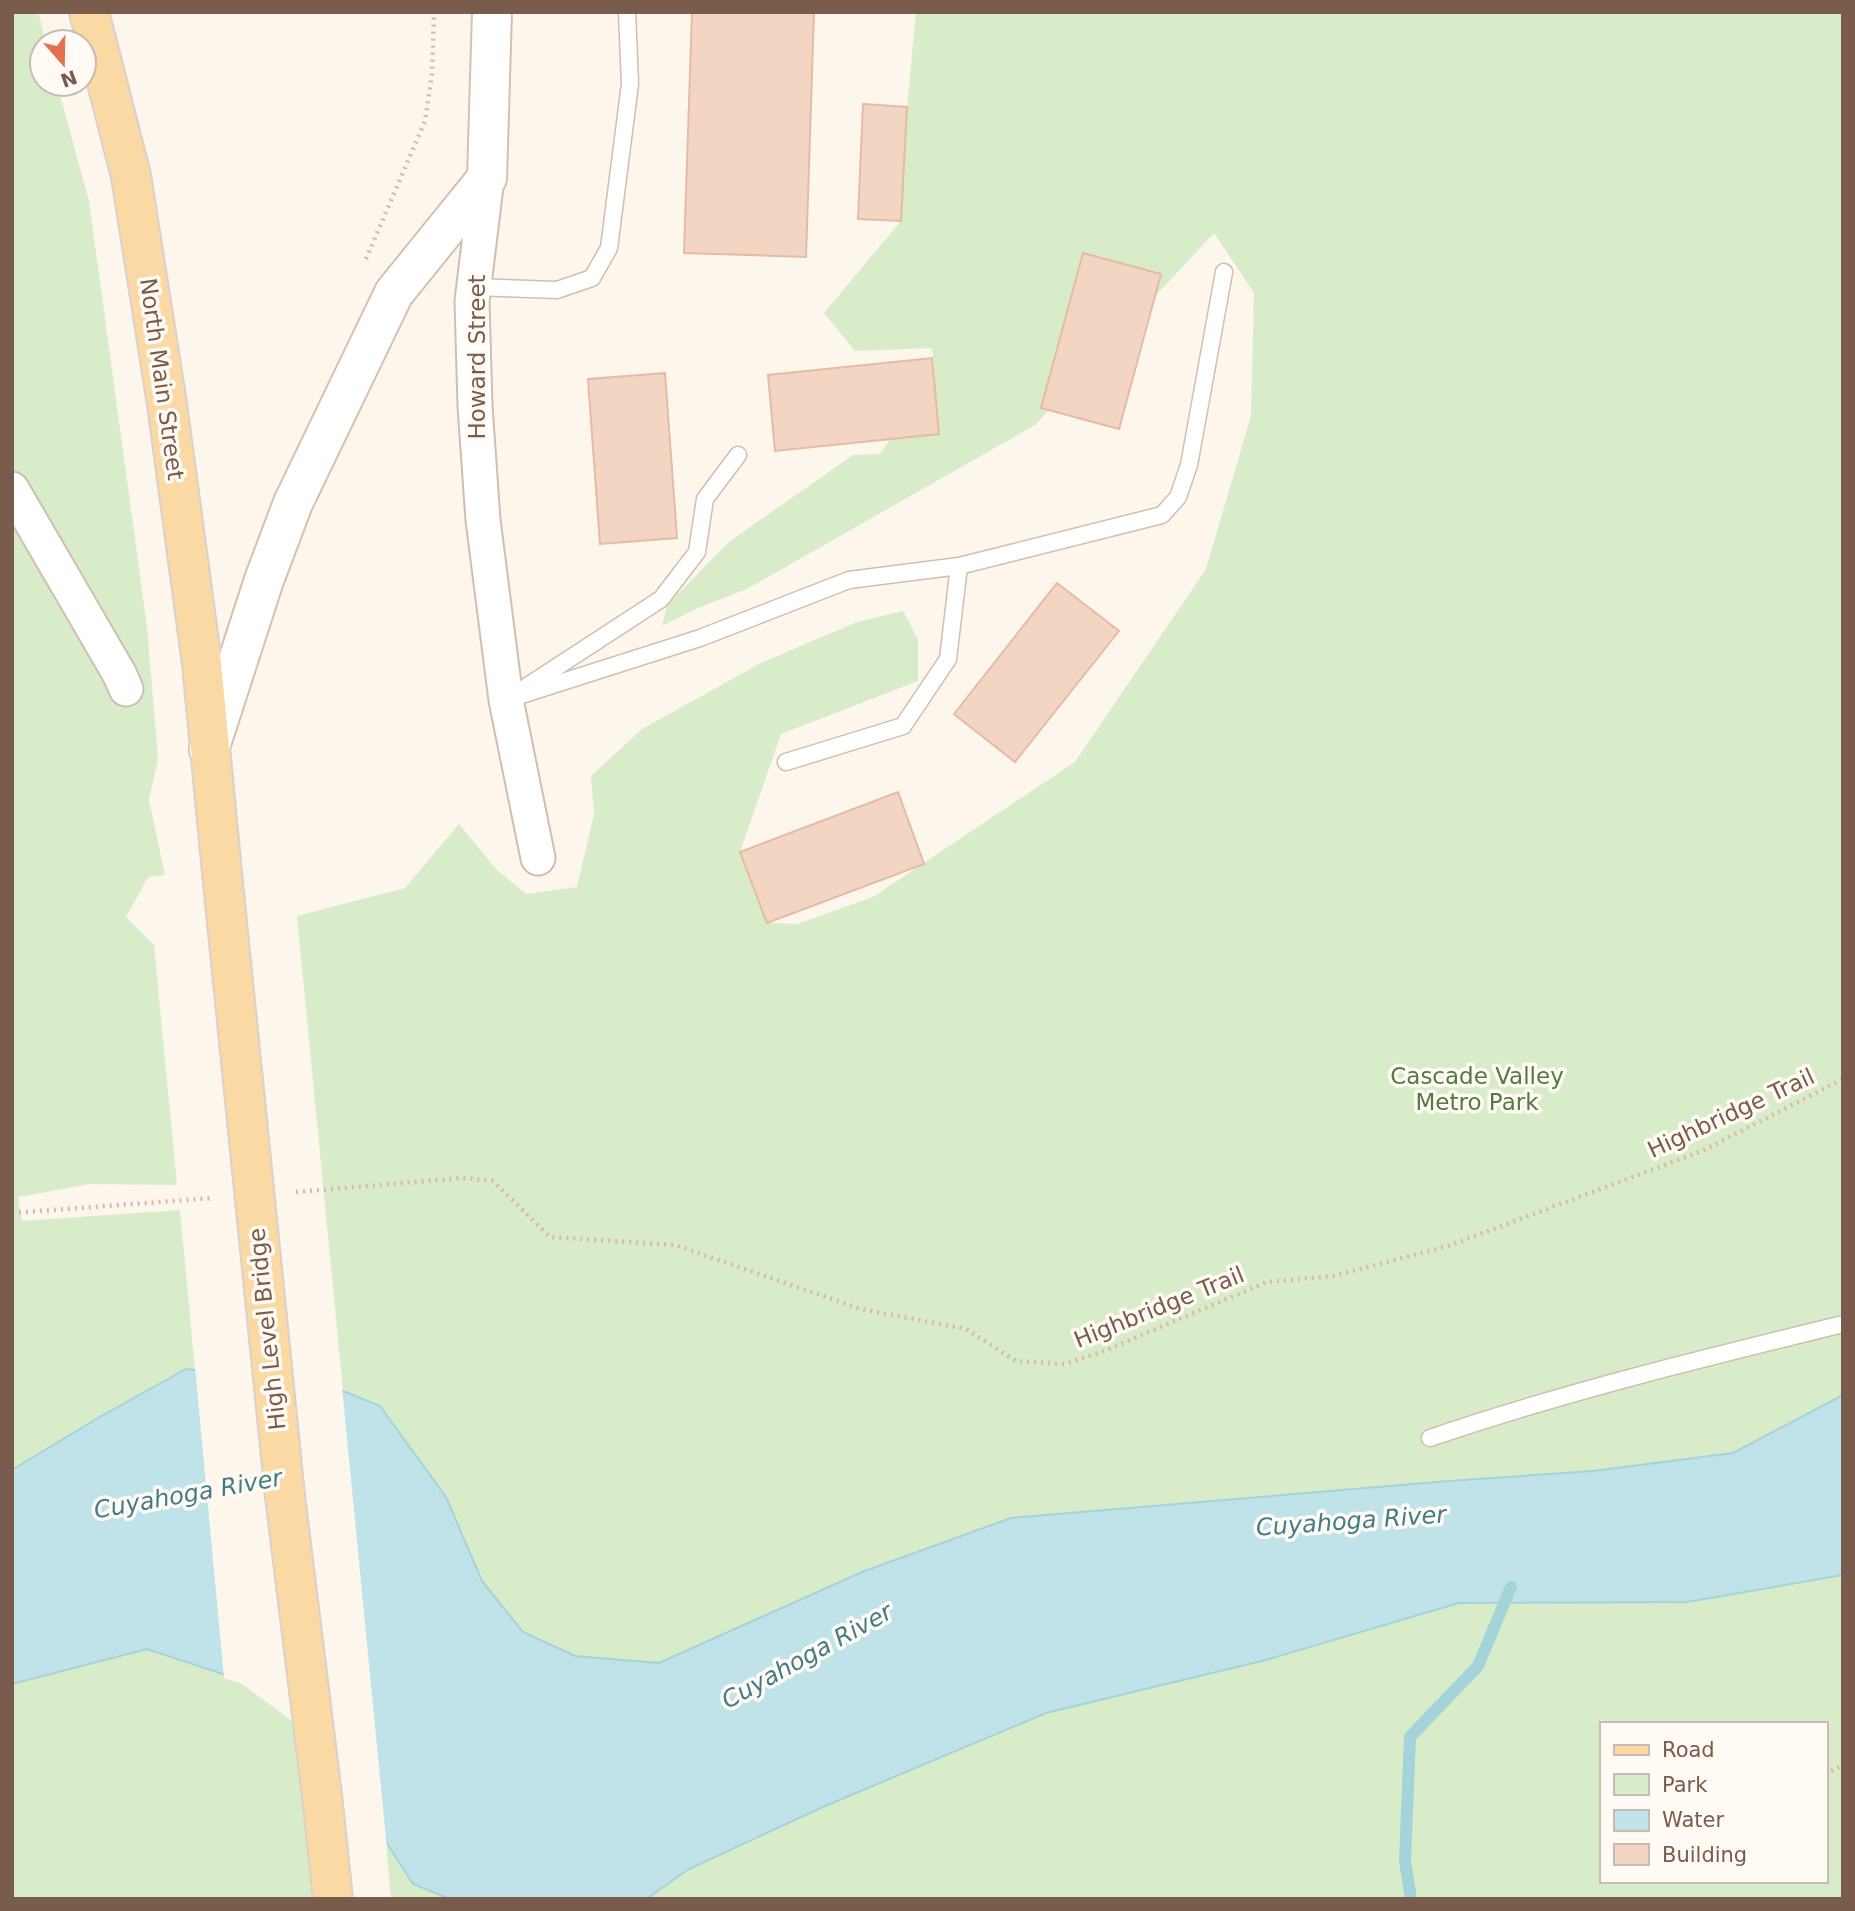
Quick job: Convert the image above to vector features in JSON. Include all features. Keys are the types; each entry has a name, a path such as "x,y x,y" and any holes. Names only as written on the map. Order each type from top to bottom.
{"main road":[{"name":"North Main Street","path":"89,12 134,190 169,418 202,664 223,883"},
{"name":"Howard Street","path":"487,178 492,12"},
{"path":"209,750 264,580 293,503 394,293 487,178"},
{"name":"High Level Bridge","path":"223,883 285,1496 323,1795 333,1899"}],"street":[{"name":"Howard Street","path":"487,178 472,301 475,406 483,520 506,700 538,858"},
{"path":"12,489 126,689"}],"lane":[{"path":"474,287 557,290 592,278 609,248 630,84 627,12"},
{"path":"506,700 700,638 849,580 960,566 1162,515 1178,497 1189,465 1224,272"},
{"path":"506,700 661,599 696,551 705,499 738,455"},
{"path":"786,762 903,726 948,659 960,566"},
{"path":"1430,1438 1483,1420 1670,1367 1843,1324"}],"path":[{"name":"Highbridge Trail","path":"493,1181 550,1237 675,1245 861,1309 966,1329 1016,1361 1065,1363 1104,1351 1267,1282 1334,1276 1451,1245 1702,1151 1843,1079"},
{"path":"1827,1773 1843,1765"}],"green space":[{"path":"12,12 38,12 42,28 28,28 28,98 61,98 89,201 147,627 158,759 149,800 165,875 148,877 126,917 154,945 177,1185 90,1184 18,1197 22,1221 180,1210 195,1370 186,1369 54,1445 87,1664 147,1649 244,1681 317,1735 332,1899 12,1899"},
{"name":"Cascade Valley Metro Park","path":"916,12 1843,12 1843,1420 1784,1426 1733,1453 1593,1471 1011,1518 862,1572 659,1663 575,1656 523,1632 482,1581 446,1497 343,1391 297,916 405,888 459,824 496,869 526,894 577,887 594,814 591,776 642,729 761,663 857,622 903,611 918,639 918,681 781,734 740,852 767,923 797,924 873,897 1075,762 1206,569 1251,416 1254,293 1214,233 1035,425 747,589 698,608 662,626 667,605 730,541 853,455 880,454 935,376 932,348 855,351 824,313 901,221 907,107"},
{"path":"1843,1575 1843,1899 646,1899 689,1869 825,1806 1046,1713 1266,1660 1459,1603 1687,1602"},
{"path":"386,1842 413,1884 450,1899 391,1899"}],"water":[{"name":"Cuyahoga River","path":"186,1369 304,1375 380,1406 446,1497 482,1581 523,1632 575,1656 659,1663 862,1572 1011,1518 1593,1471 1733,1453 1843,1395 1843,1575 1687,1602 1459,1603 1266,1660 1046,1713 825,1806 689,1869 646,1899 450,1899 413,1884 317,1735 244,1681 147,1649 12,1684 12,1470"}],"pier":[{"path":"195,1367 305,1371 342,1387 387,1849 314,1737 242,1684 224,1678"}],"building":[{"path":"692,12 814,12 806,257 684,253"},
{"path":"863,104 907,107 901,221 858,219"},
{"path":"1083,253 1161,274 1119,429 1041,408"},
{"path":"932,358 939,434 775,451 768,375"},
{"path":"665,373 677,538 600,544 588,379"},
{"path":"1057,583 1119,631 1015,762 954,714"},
{"path":"898,792 924,864 767,923 740,852"}],"waterway":[{"path":"1411,1899 1405,1861 1410,1737 1478,1666 1511,1587"}]}
